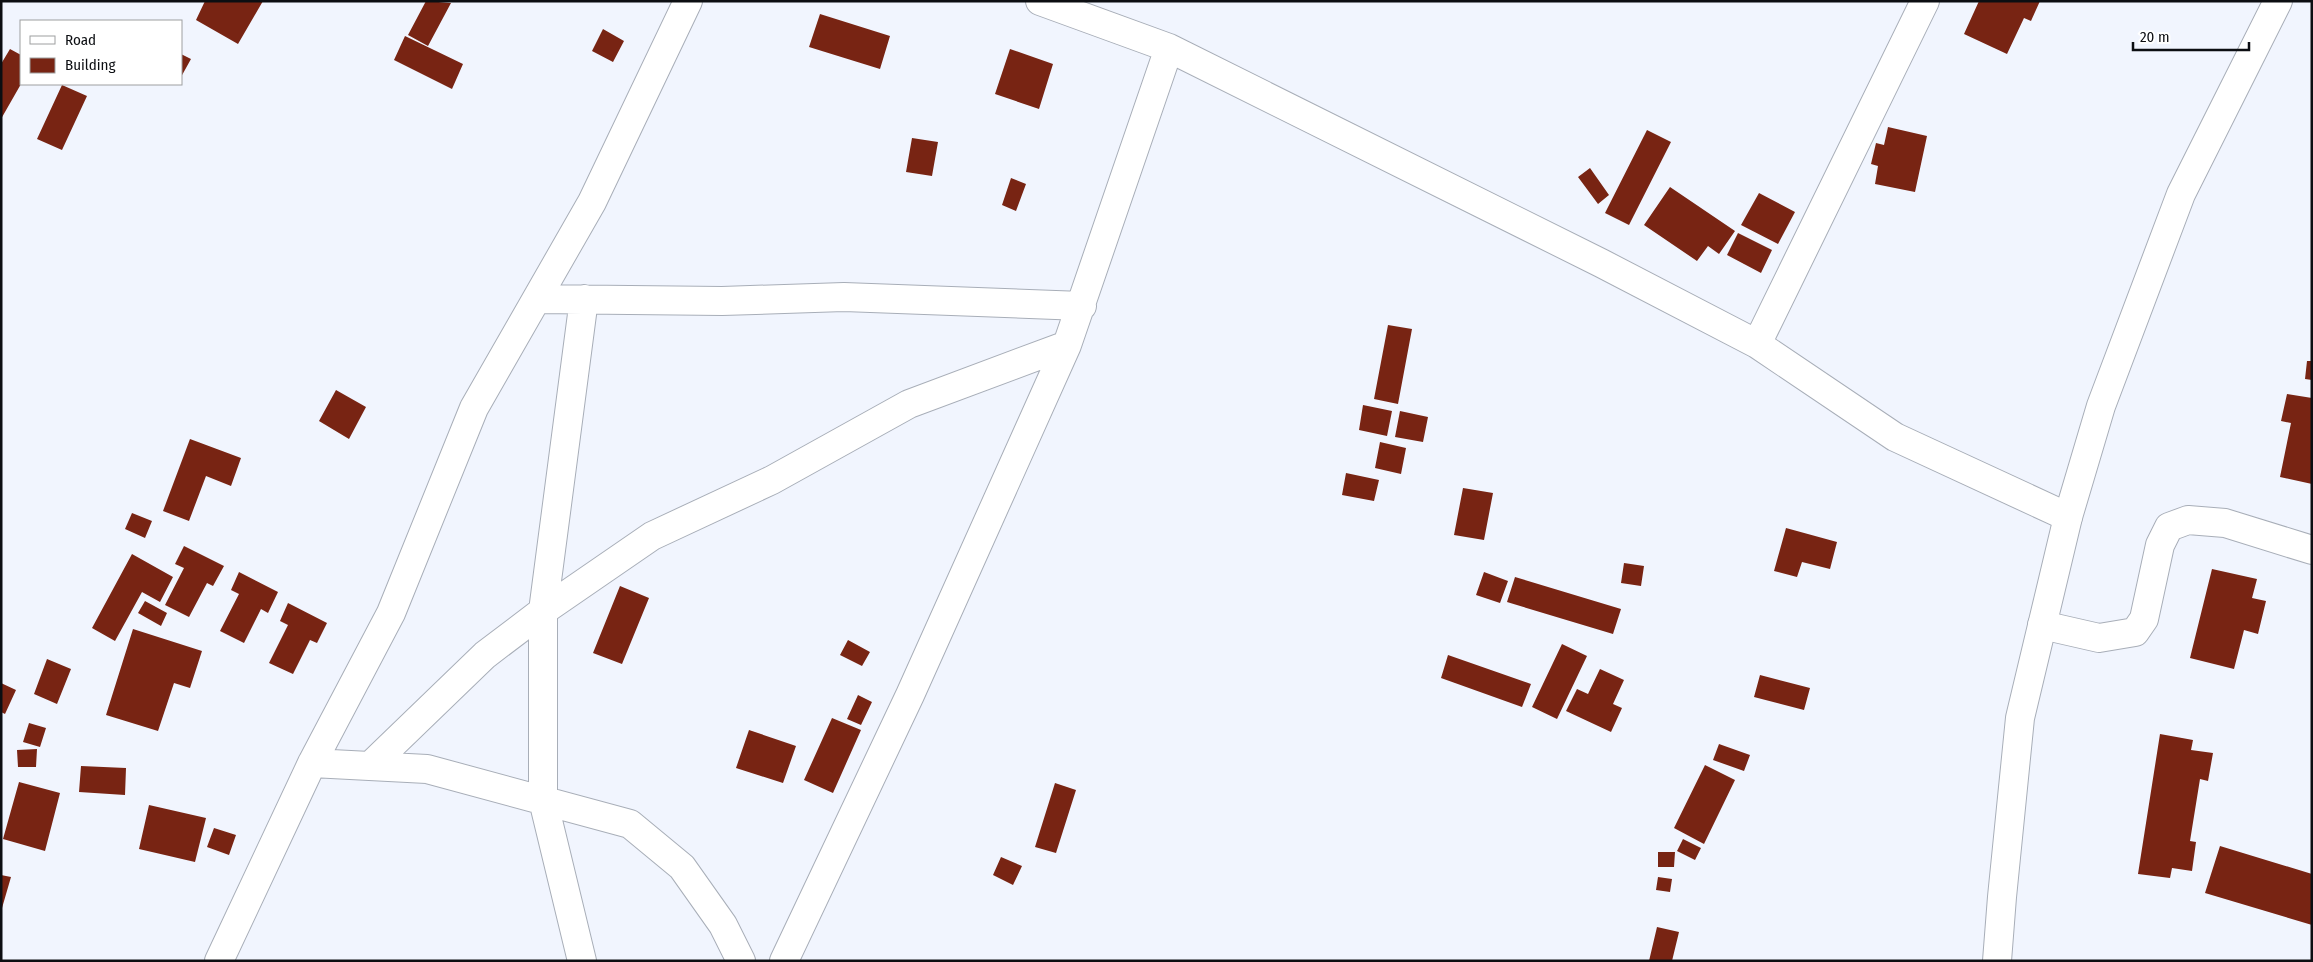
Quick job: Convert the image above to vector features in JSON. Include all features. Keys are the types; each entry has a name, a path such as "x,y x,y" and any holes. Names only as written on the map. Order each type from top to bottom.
{"street":[{"path":"219,961 312,763 392,613 474,408 592,202 688,1"},
{"path":"1040,1 1169,48 1593,259 1757,344 1895,437 2068,517"},
{"path":"1757,344 1926,1"},
{"path":"1997,961 2020,718 2068,517 2101,406 2182,194 2278,1"},
{"path":"784,961 910,695 1067,345 1082,306 1169,48"},
{"path":"537,298 722,300 844,297 1082,306"},
{"path":"582,961 543,800 543,611 584,299"},
{"path":"370,766 484,655 543,611 652,536 772,480 909,404 1067,345"},
{"path":"2042,625 2099,638 2135,632 2144,619 2160,545 2169,527 2188,520 2225,523 2312,550"},
{"path":"312,763 427,769 630,824 682,867 723,925 742,961"}],"building":[{"path":"205,1 263,1 238,44 196,20"},
{"path":"426,1 451,3 428,46 408,35"},
{"path":"1979,1 2040,1 2031,21 2024,18 2007,54 1964,34"},
{"path":"820,14 890,36 880,69 809,47"},
{"path":"603,29 624,41 613,62 592,51"},
{"path":"405,36 463,64 452,89 394,60"},
{"path":"10,49 20,54 20,85 1,119 1,64"},
{"path":"1010,49 1053,64 1039,109 995,94"},
{"path":"182,54 191,59 182,75"},
{"path":"62,85 87,96 62,150 37,139"},
{"path":"1888,127 1927,136 1915,192 1875,184 1878,166 1871,164 1876,143 1884,145"},
{"path":"1647,130 1671,142 1629,225 1605,213"},
{"path":"912,138 938,142 932,176 906,172"},
{"path":"1590,168 1609,195 1598,204 1578,177"},
{"path":"1011,178 1026,184 1016,211 1002,205"},
{"path":"1670,187 1735,231 1719,254 1708,246 1697,261 1644,225"},
{"path":"1759,193 1795,212 1778,244 1741,225"},
{"path":"1738,233 1772,250 1761,273 1727,255"},
{"path":"1388,325 1412,329 1398,404 1374,399"},
{"path":"2307,361 2312,361 2312,380 2305,379"},
{"path":"336,390 366,407 349,439 319,421"},
{"path":"2287,394 2312,398 2312,484 2280,477 2291,423 2281,421"},
{"path":"1363,405 1392,411 1387,436 1359,430"},
{"path":"1400,411 1428,417 1423,442 1395,437"},
{"path":"190,439 241,458 231,486 206,476 189,521 163,511"},
{"path":"1380,442 1406,448 1401,474 1375,468"},
{"path":"1346,473 1379,480 1374,501 1342,495"},
{"path":"1463,488 1493,493 1484,540 1454,535"},
{"path":"132,513 152,521 145,538 125,529"},
{"path":"1786,528 1837,542 1830,569 1802,562 1797,577 1774,571"},
{"path":"184,546 224,566 213,586 207,583 189,617 165,605 184,568 175,564"},
{"path":"132,554 173,577 160,602 142,592 115,641 92,628"},
{"path":"1624,563 1644,566 1641,586 1621,583"},
{"path":"2212,569 2257,579 2252,598 2266,601 2258,634 2244,630 2234,669 2190,658"},
{"path":"239,572 278,592 268,613 261,609 244,643 220,631 239,594 231,590"},
{"path":"1484,572 1508,581 1500,603 1476,595"},
{"path":"1515,577 1621,609 1613,634 1507,602"},
{"path":"620,586 649,598 622,664 593,653"},
{"path":"145,601 167,613 161,626 138,613"},
{"path":"288,603 327,623 317,643 310,640 293,674 269,663 288,625 280,621"},
{"path":"133,629 202,651 190,688 174,683 158,731 106,715"},
{"path":"848,640 870,652 862,666 840,655"},
{"path":"1562,644 1587,656 1557,719 1532,707"},
{"path":"1448,655 1531,684 1522,707 1441,678"},
{"path":"47,659 71,669 57,704 34,694"},
{"path":"1600,669 1624,680 1613,704 1622,708 1611,732 1566,711 1577,689 1588,694"},
{"path":"1760,675 1810,688 1804,710 1754,697"},
{"path":"1,683 16,690 5,714 1,712"},
{"path":"858,695 872,702 861,725 847,719"},
{"path":"832,718 861,730 833,793 804,780"},
{"path":"29,723 46,728 40,747 23,742"},
{"path":"749,730 796,746 783,783 736,768"},
{"path":"2160,734 2193,740 2191,750 2213,753 2208,781 2200,779 2190,841 2196,842 2192,871 2172,868 2170,878 2138,874"},
{"path":"1719,744 1750,755 1744,771 1713,760"},
{"path":"37,749 36,767 18,767 17,750"},
{"path":"1705,765 1735,780 1704,844 1674,828"},
{"path":"81,766 126,768 125,795 79,792"},
{"path":"19,782 60,793 45,851 3,839"},
{"path":"1055,783 1076,790 1056,853 1035,847"},
{"path":"149,805 206,818 195,862 139,849"},
{"path":"214,828 236,835 229,855 207,847"},
{"path":"1683,839 1701,848 1695,860 1677,851"},
{"path":"2220,846 2312,874 2312,925 2205,893"},
{"path":"1658,852 1675,852 1674,867 1658,867"},
{"path":"1001,857 1022,866 1013,885 993,875"},
{"path":"1,875 11,877 2,908 1,908"},
{"path":"1658,877 1672,879 1670,892 1656,890"},
{"path":"1657,927 1679,932 1672,961 1649,961"}]}
